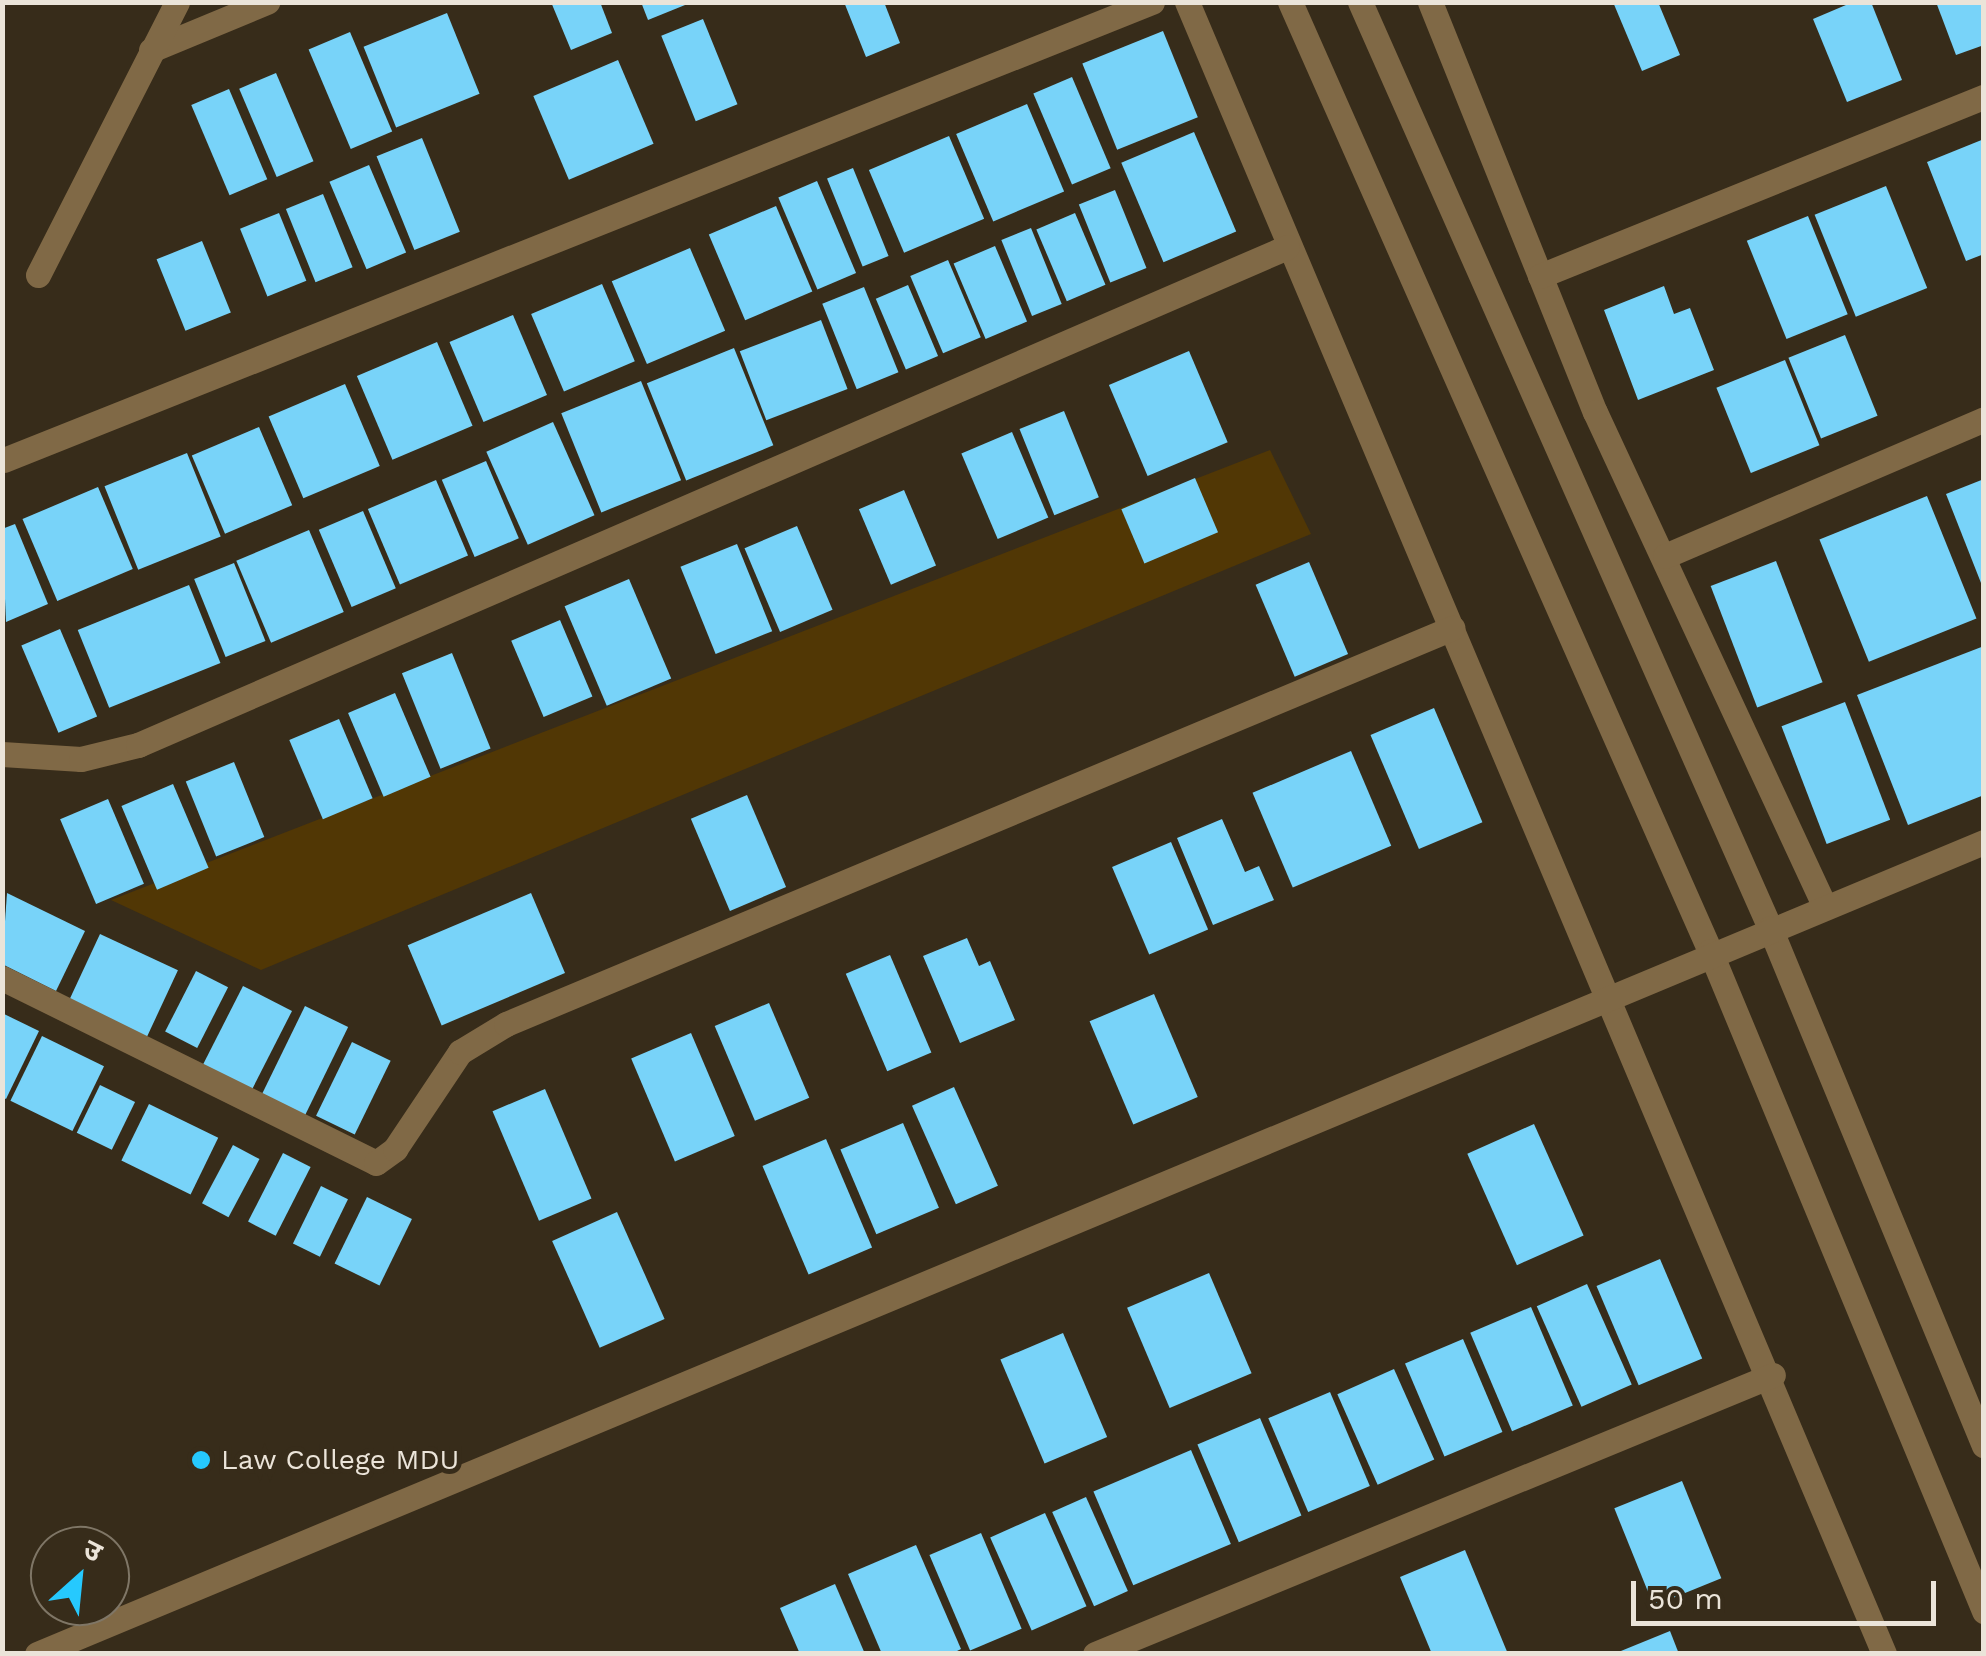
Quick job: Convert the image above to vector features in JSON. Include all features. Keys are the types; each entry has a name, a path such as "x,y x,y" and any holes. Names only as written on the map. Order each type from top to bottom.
{"street":[{"path":"38,275 176,2"},
{"path":"150,50 267,2"},
{"path":"4,460 1152,2"},
{"path":"1187,2 1607,1006 1772,1376 1884,1654"},
{"path":"1290,2 1710,951 1984,1611"},
{"path":"1360,2 1770,928 1984,1446"},
{"path":"1431,3 1540,276 1825,907"},
{"path":"1540,276 1984,97"},
{"path":"2,754 81,759 138,745 1287,246"},
{"path":"1665,556 1984,419"},
{"path":"2,978 376,1162 395,1149 460,1052 506,1024 1452,628"},
{"path":"37,1654 1607,1006 1710,951 1984,842"},
{"path":"1095,1654 1772,1376"}],"shaded area":[{"path":"1270,450 1311,534 261,970 111,900"}],"building":[{"path":"551,2 600,2 612,33 571,50"},
{"path":"641,2 690,2 690,3 648,20"},
{"path":"844,2 884,2 900,43 866,57"},
{"path":"1613,2 1658,2 1680,55 1642,71"},
{"path":"1853,2 1871,2 1902,80 1847,102 1813,19"},
{"path":"1936,2 1984,2 1984,45 1956,55"},
{"path":"447,13 480,94 396,127 364,47"},
{"path":"703,19 737,104 696,121 661,36"},
{"path":"1163,31 1198,117 1117,150 1082,64"},
{"path":"350,32 392,131 351,149 309,50"},
{"path":"618,60 654,144 569,180 533,96"},
{"path":"276,73 314,161 277,177 239,89"},
{"path":"1072,77 1111,168 1072,185 1033,93"},
{"path":"229,89 267,179 230,195 191,105"},
{"path":"1027,104 1064,191 993,222 956,134"},
{"path":"1194,132 1236,231 1163,262 1121,163"},
{"path":"949,136 984,219 904,253 869,170"},
{"path":"422,138 460,232 414,250 377,156"},
{"path":"1984,139 1984,254 1966,261 1927,162"},
{"path":"369,165 406,252 367,269 329,182"},
{"path":"853,168 889,256 863,267 827,178"},
{"path":"817,181 856,273 817,289 778,197"},
{"path":"1886,186 1927,288 1856,317 1815,215"},
{"path":"1115,190 1146,268 1110,282 1079,205"},
{"path":"323,194 353,267 316,282 286,209"},
{"path":"776,206 812,292 745,320 709,235"},
{"path":"279,213 306,281 267,296 240,229"},
{"path":"1075,213 1105,285 1067,301 1036,229"},
{"path":"1808,216 1848,314 1787,339 1747,241"},
{"path":"1031,228 1062,304 1032,316 1001,240"},
{"path":"202,241 231,312 185,331 157,259"},
{"path":"995,246 1027,321 986,339 954,264"},
{"path":"690,248 725,331 647,364 612,281"},
{"path":"948,260 981,337 943,353 910,276"},
{"path":"602,284 635,361 564,391 531,314"},
{"path":"908,285 938,356 906,370 876,299"},
{"path":"1664,286 1674,314 1690,308 1714,370 1638,400 1604,310"},
{"path":"864,287 898,372 857,389 822,304"},
{"path":"513,315 547,395 483,422 449,342"},
{"path":"821,320 848,389 766,420 740,351"},
{"path":"1845,335 1878,416 1821,439 1788,358"},
{"path":"437,342 473,426 392,460 357,376"},
{"path":"734,348 773,445 686,481 647,383"},
{"path":"1189,351 1228,442 1148,476 1109,385"},
{"path":"1785,360 1819,445 1751,473 1716,388"},
{"path":"641,381 681,480 601,512 561,413"},
{"path":"345,384 380,466 303,498 269,416"},
{"path":"1064,411 1099,497 1054,515 1019,429"},
{"path":"553,422 594,515 528,545 486,452"},
{"path":"259,427 292,505 225,534 192,456"},
{"path":"1012,432 1048,518 998,539 961,453"},
{"path":"187,453 221,536 138,570 104,486"},
{"path":"486,461 519,538 475,557 442,480"},
{"path":"1195,478 1218,532 1144,564 1121,509"},
{"path":"1984,479 1984,588 1983,588 1946,494"},
{"path":"436,480 468,555 400,584 368,509"},
{"path":"98,487 133,569 57,601 23,519"},
{"path":"904,490 936,565 891,585 859,509"},
{"path":"1927,496 1976,618 1869,662 1819,539"},
{"path":"363,511 396,588 352,607 319,530"},
{"path":"15,524 48,604 6,622 2,529"},
{"path":"797,526 833,610 780,632 745,548"},
{"path":"309,530 344,612 271,643 236,561"},
{"path":"737,544 772,631 716,654 680,567"},
{"path":"1776,561 1823,682 1757,707 1711,586"},
{"path":"1309,562 1348,654 1295,677 1256,585"},
{"path":"234,563 265,641 226,657 194,579"},
{"path":"629,579 671,678 607,706 565,606"},
{"path":"189,585 220,663 109,708 78,630"},
{"path":"560,620 592,696 544,717 511,641"},
{"path":"60,629 97,716 58,733 21,645"},
{"path":"1984,646 1984,795 1908,825 1857,695"},
{"path":"452,653 491,748 441,769 402,673"},
{"path":"395,693 431,777 384,797 348,713"},
{"path":"1845,702 1890,820 1827,844 1782,726"},
{"path":"1434,708 1482,822 1419,849 1370,735"},
{"path":"339,719 373,798 323,819 289,740"},
{"path":"1351,751 1391,846 1293,888 1253,793"},
{"path":"234,762 264,837 216,857 186,781"},
{"path":"173,784 209,868 157,890 121,806"},
{"path":"747,795 786,887 730,911 691,819"},
{"path":"108,799 144,884 96,904 60,819"},
{"path":"1222,819 1245,872 1259,866 1274,900 1213,925 1177,838"},
{"path":"1171,842 1208,929 1149,954 1112,867"},
{"path":"7,893 85,931 56,991 2,964"},
{"path":"531,893 565,973 442,1025 408,945"},
{"path":"100,934 178,970 146,1039 68,1003"},
{"path":"967,938 979,966 990,961 1015,1020 960,1043 923,956"},
{"path":"890,955 931,1053 887,1071 846,974"},
{"path":"196,971 228,987 197,1048 165,1032"},
{"path":"243,986 292,1011 251,1091 202,1066"},
{"path":"1154,994 1198,1097 1133,1124 1090,1021"},
{"path":"769,1003 809,1098 755,1121 715,1026"},
{"path":"305,1006 348,1027 305,1115 262,1094"},
{"path":"2,1013 39,1031 6,1099 2,1097"},
{"path":"691,1033 735,1136 675,1161 631,1058"},
{"path":"42,1036 104,1066 72,1131 10,1101"},
{"path":"352,1042 391,1061 355,1135 316,1116"},
{"path":"100,1085 135,1102 112,1150 77,1133"},
{"path":"954,1087 998,1186 956,1204 912,1106"},
{"path":"545,1089 591,1199 539,1221 493,1111"},
{"path":"149,1104 218,1138 191,1194 121,1161"},
{"path":"903,1123 939,1208 876,1234 840,1150"},
{"path":"1534,1124 1584,1235 1517,1265 1467,1154"},
{"path":"826,1139 872,1248 809,1275 762,1166"},
{"path":"233,1145 259,1159 229,1217 202,1203"},
{"path":"283,1153 311,1167 276,1236 248,1222"},
{"path":"321,1186 348,1199 320,1257 293,1244"},
{"path":"367,1197 412,1219 380,1285 335,1264"},
{"path":"617,1212 665,1319 600,1348 552,1241"},
{"path":"1660,1259 1702,1358 1639,1385 1596,1286"},
{"path":"1209,1273 1252,1373 1170,1408 1127,1308"},
{"path":"1587,1284 1632,1384 1581,1407 1537,1306"},
{"path":"1531,1307 1573,1405 1512,1431 1470,1333"},
{"path":"1063,1333 1107,1437 1045,1464 1000,1360"},
{"path":"1463,1339 1502,1432 1444,1457 1405,1364"},
{"path":"1394,1369 1434,1459 1378,1485 1337,1394"},
{"path":"1330,1392 1370,1486 1308,1512 1268,1418"},
{"path":"1260,1418 1301,1516 1239,1542 1197,1445"},
{"path":"1191,1450 1231,1544 1133,1585 1093,1491"},
{"path":"1682,1481 1721,1578 1654,1606 1614,1508"},
{"path":"1086,1497 1128,1591 1094,1606 1052,1512"},
{"path":"1045,1513 1086,1606 1032,1631 990,1537"},
{"path":"981,1533 1022,1629 970,1651 929,1555"},
{"path":"916,1545 961,1649 951,1654 882,1654 848,1574"},
{"path":"1465,1550 1508,1654 1432,1654 1400,1577"},
{"path":"835,1584 865,1654 800,1654 780,1608"},
{"path":"1670,1631 1679,1654 1616,1654 1616,1653"}],"place":[{"name":"Law College MDU","path":"201,1460"}]}
